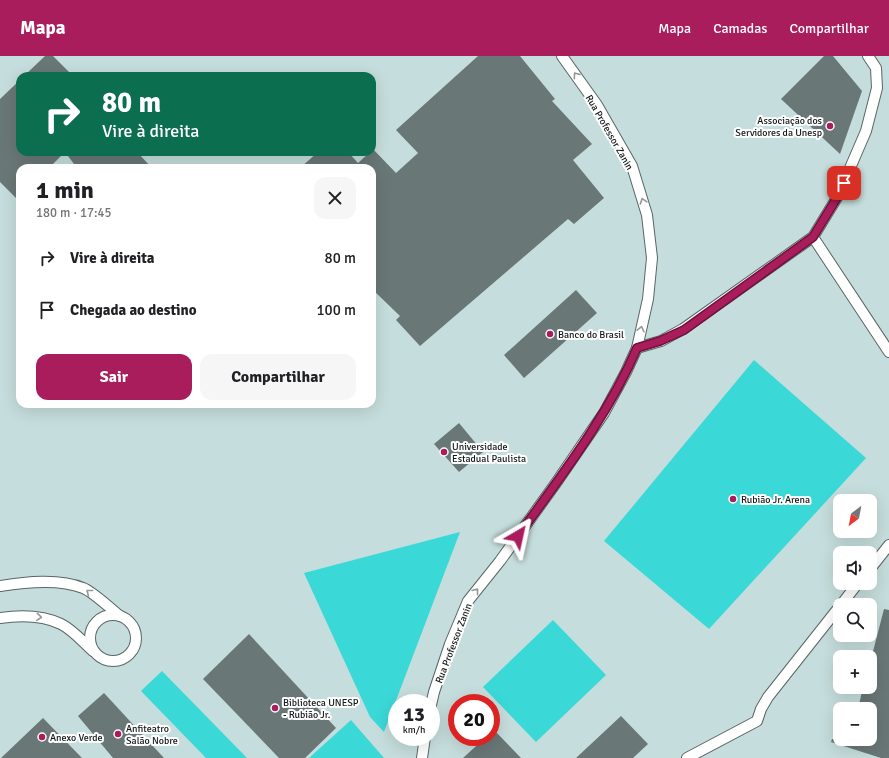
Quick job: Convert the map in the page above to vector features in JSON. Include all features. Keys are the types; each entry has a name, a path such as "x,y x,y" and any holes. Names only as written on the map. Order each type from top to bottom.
{"lane":[{"name":"Rua Professor Zanin","path":"434,694 450,644 468,601 500,560 604,413 637,348 648,299 652,258 647,215 632,166 597,104 562,56"},
{"path":"637,348 660,341 684,330 813,237 838,196 866,131 877,88 876,68 868,56"},
{"path":"813,237 889,352"},
{"path":"877,560 889,545"},
{"path":"0,586 42,582 65,584 84,588 132,624 136,631 135,646 131,653 125,658 110,661 98,656 63,625 44,617 13,616 0,618"},
{"path":"846,598 853,590"},
{"path":"687,758 757,721 761,709 768,697 833,615"},
{"path":"98,656 93,650 90,642 90,634 93,627 98,620 104,616 120,616"},
{"path":"422,758 423,746"}],"shaded area":[{"name":"Universidade Estadual Paulista","path":"0,56 889,56 889,758 0,758"},
{"name":"Rubião Jr. Arena","path":"754,360 866,458 709,629 604,541"},
{"path":"460,532 398,694 388,694 388,721 384,732 370,717 304,573"},
{"path":"553,620 606,675 536,742 500,705 500,694 490,694 483,687"},
{"path":"162,671 247,758 206,758 141,691"},
{"path":"351,720 384,758 309,758"}],"building":[{"path":"45,56 53,56 69,72 28,72"},
{"path":"478,56 520,56 555,99 552,101 592,144 573,160 604,198 574,224 568,219 420,346 396,320 400,316 376,293 376,164 304,164 314,156 352,156 358,163 366,156 376,156 376,152 396,173 418,153 396,130"},
{"name":"Associação dos Servidores da Unesp","path":"824,56 833,56 862,91 840,154 781,99"},
{"path":"16,84 16,156 61,156 53,164 16,164 16,198 0,182 0,99"},
{"path":"68,156 141,156 148,164 74,164"},
{"name":"Banco do Brasil","path":"576,290 597,313 524,378 504,355"},
{"path":"459,423 483,452 459,472 434,444"},
{"path":"884,609 889,610 889,758 881,758 844,746 877,746 877,702 860,702 861,694 877,694 877,650 873,650 875,642 877,642 877,636"},
{"path":"249,634 336,728 305,758 279,758 203,679"},
{"name":"Anfiteatro Salão Nobre","path":"104,693 164,758 113,758 78,716"},
{"path":"621,716 648,744 633,758 576,758"},
{"name":"Anexo Verde","path":"43,718 82,758 1,758"},
{"path":"500,736 521,758 463,758 476,746 500,746"}],"place":[{"name":"Associação dos Servidores da Unesp","path":"830,126"},
{"name":"Banco do Brasil","path":"550,334"},
{"name":"Universidade Estadual Paulista","path":"444,452"},
{"name":"Rubião Jr. Arena","path":"733,499"},
{"name":"Biblioteca UNESP - Rubião Jr.","path":"275,708"},
{"name":"Anfiteatro Salão Nobre","path":"118,734"},
{"name":"Anexo Verde","path":"42,737"}],"route":[{"path":"518,536 604,413 637,348 660,341 684,330 813,237 838,196 844,183"}]}
